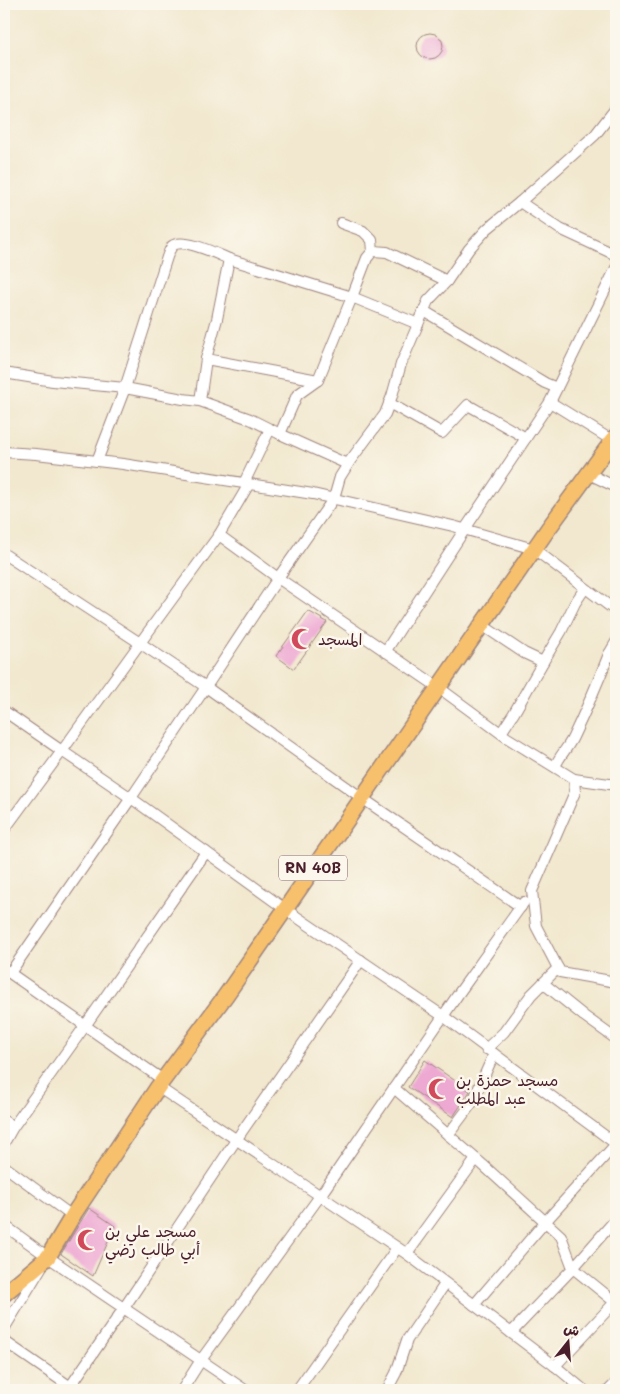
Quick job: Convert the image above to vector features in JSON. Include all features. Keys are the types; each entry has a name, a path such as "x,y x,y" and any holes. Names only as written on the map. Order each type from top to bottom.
{"main road":[{"name":"RN 40B","path":"4,1294 48,1256 72,1216 160,1084 226,995 534,549 615,438"}],"street":[{"path":"584,1390 407,1254 236,1140 85,1026 7,971 131,798 278,578 334,498 340,477 385,414 401,364 428,301 447,281 487,229 595,135 616,108"},
{"path":"520,202 560,229 616,255"},
{"path":"341,223 363,231 372,240 374,251"},
{"path":"97,461 125,388 172,246 180,243 196,246 229,259 352,297 418,324"},
{"path":"280,434 297,395 318,380 367,258 374,251 387,252 447,281"},
{"path":"200,401 206,359 217,319 229,259"},
{"path":"386,652 550,402 616,268"},
{"path":"424,311 545,383 557,388"},
{"path":"206,359 318,380"},
{"path":"4,373 53,381 125,388 200,401 250,419 348,464"},
{"path":"550,402 615,438"},
{"path":"389,403 442,433 468,405 526,438"},
{"path":"4,830 219,535 246,483 270,429"},
{"path":"4,452 97,461 312,494 465,529 534,549 616,611"},
{"path":"589,474 616,487"},
{"path":"219,535 278,578 438,687 501,734 574,779 616,785"},
{"path":"4,554 206,687 362,798 521,907"},
{"path":"501,734 585,588"},
{"path":"482,624 524,653 543,662"},
{"path":"554,767 572,739 612,656 616,642"},
{"path":"4,711 131,798 285,909 443,1016 616,1144 545,1222 474,1305"},
{"path":"182,1390 201,1360 320,1196 443,1016 532,891 575,792 574,779"},
{"path":"4,1143 8,1124 85,1026 206,852"},
{"path":"532,891 536,926 560,972 616,982"},
{"path":"4,1341 72,1389 236,1140 361,960"},
{"path":"448,1135 472,1104 490,1051 531,995 558,968"},
{"path":"543,983 616,1039"},
{"path":"394,1088 561,1236 574,1268 616,1302 555,1366"},
{"path":"407,1254 476,1160"},
{"path":"4,1166 72,1216"},
{"path":"511,1333 574,1268 616,1219"},
{"path":"4,1225 245,1390"},
{"path":"297,1390 397,1248"},
{"path":"4,1329 48,1256"},
{"path":"387,1390 396,1373 407,1340 445,1284"},
{"path":"609,1390 616,1383"}],"building":[{"path":"430,33 439,37 443,46 439,55 430,59 421,55 417,46 421,37"},
{"name":"المسجد","path":"308,611 327,622 294,669 276,656"},
{"name":"مسجد حمزة بن عبد المطلب","path":"425,1060 470,1091 453,1117 408,1087"},
{"name":"مسجد علي بن أبي طالب رضي","path":"89,1208 115,1226 93,1276 61,1254"}],"place":[{"name":"المسجد","path":"302,639"},
{"name":"مسجد حمزة بن عبد المطلب","path":"439,1089"},
{"name":"مسجد علي بن أبي طالب رضي","path":"88,1240"}]}
